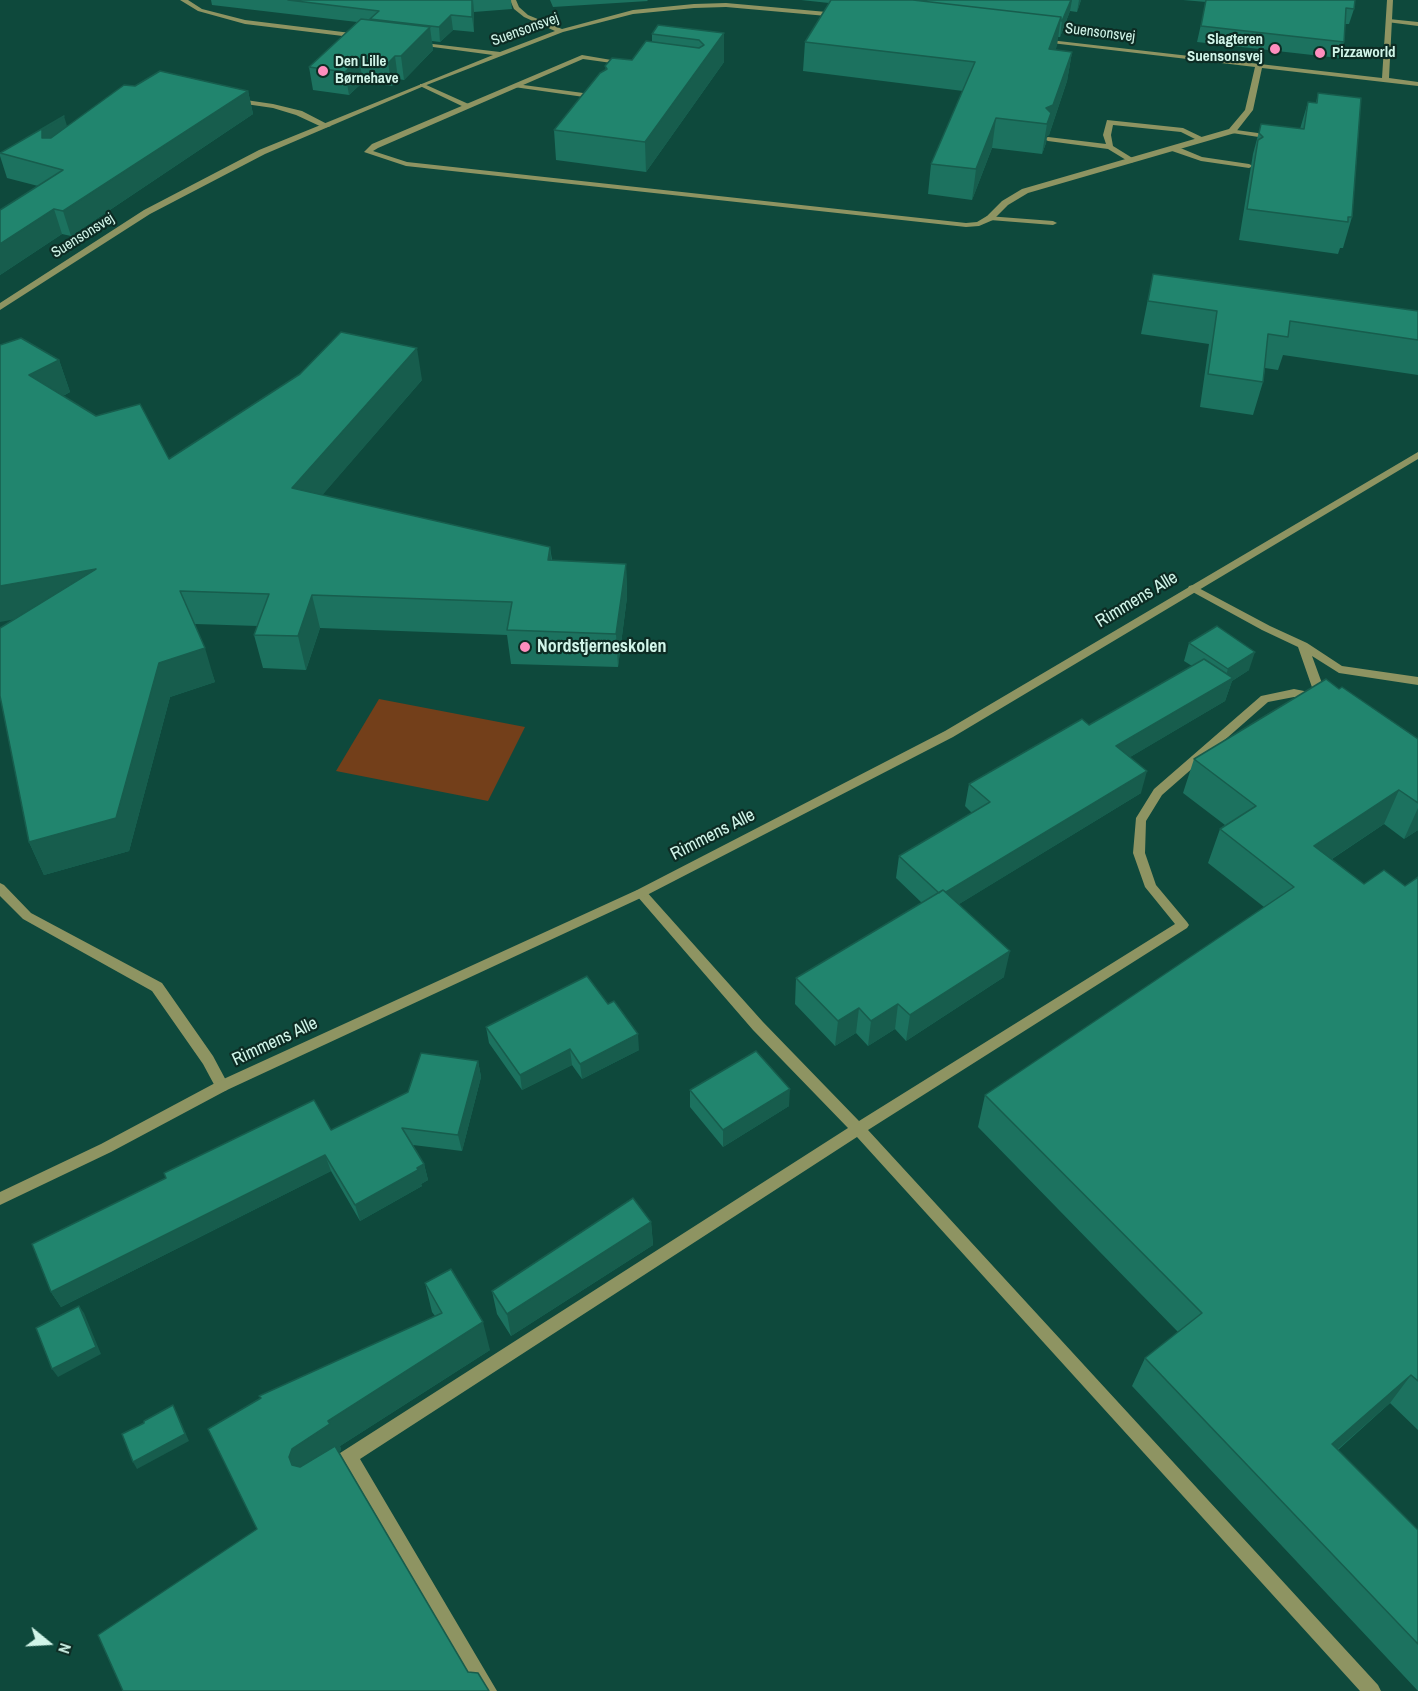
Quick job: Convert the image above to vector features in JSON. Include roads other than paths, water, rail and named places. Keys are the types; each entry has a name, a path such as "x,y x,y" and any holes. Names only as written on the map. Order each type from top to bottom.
{"street":[{"path":"183,0 200,10 245,22 371,37"},
{"path":"513,0 516,8 526,15 561,31"},
{"path":"1385,80 1390,0"},
{"name":"Suensonsvej","path":"0,307 147,212 262,152 422,85 561,31 633,12 727,2 845,16"},
{"path":"1389,21 1418,24"},
{"name":"Suensonsvej","path":"1030,38 1418,84"},
{"path":"405,42 501,54"},
{"path":"640,65 582,57 368,152 406,164 954,224 978,224 990,218 1005,203 1025,191 1232,131 1279,137"},
{"path":"1232,131 1249,110 1260,65"},
{"path":"422,85 469,106"},
{"path":"516,86 602,98"},
{"path":"228,99 273,105 299,113 327,126"},
{"path":"1110,147 1107,135 1110,122 1183,130 1204,140"},
{"path":"1048,139 1110,147 1131,161"},
{"path":"1175,149 1201,159 1249,166"},
{"path":"990,218 1053,224"},
{"name":"Rimmens Alle","path":"0,1199 106,1148 222,1086 641,893 949,734 1418,455"},
{"path":"1193,588 1302,645 1340,669 1418,681"},
{"path":"321,1476 858,1129 1183,925 1151,887 1139,853 1140,821 1158,792 1265,699 1294,693 1326,699 1302,645"},
{"path":"0,888 27,916 157,987 208,1060 222,1086"},
{"path":"641,893 758,1026 858,1129 1372,1691"},
{"path":"350,1457 488,1691"}],"place":[{"name":"Slagteren Suensonsvej","path":"1275,49"},
{"name":"Pizzaworld","path":"1320,53"},
{"name":"Den Lille Børnehave","path":"323,71"},
{"name":"Nordstjerneskolen","path":"525,647"}]}
